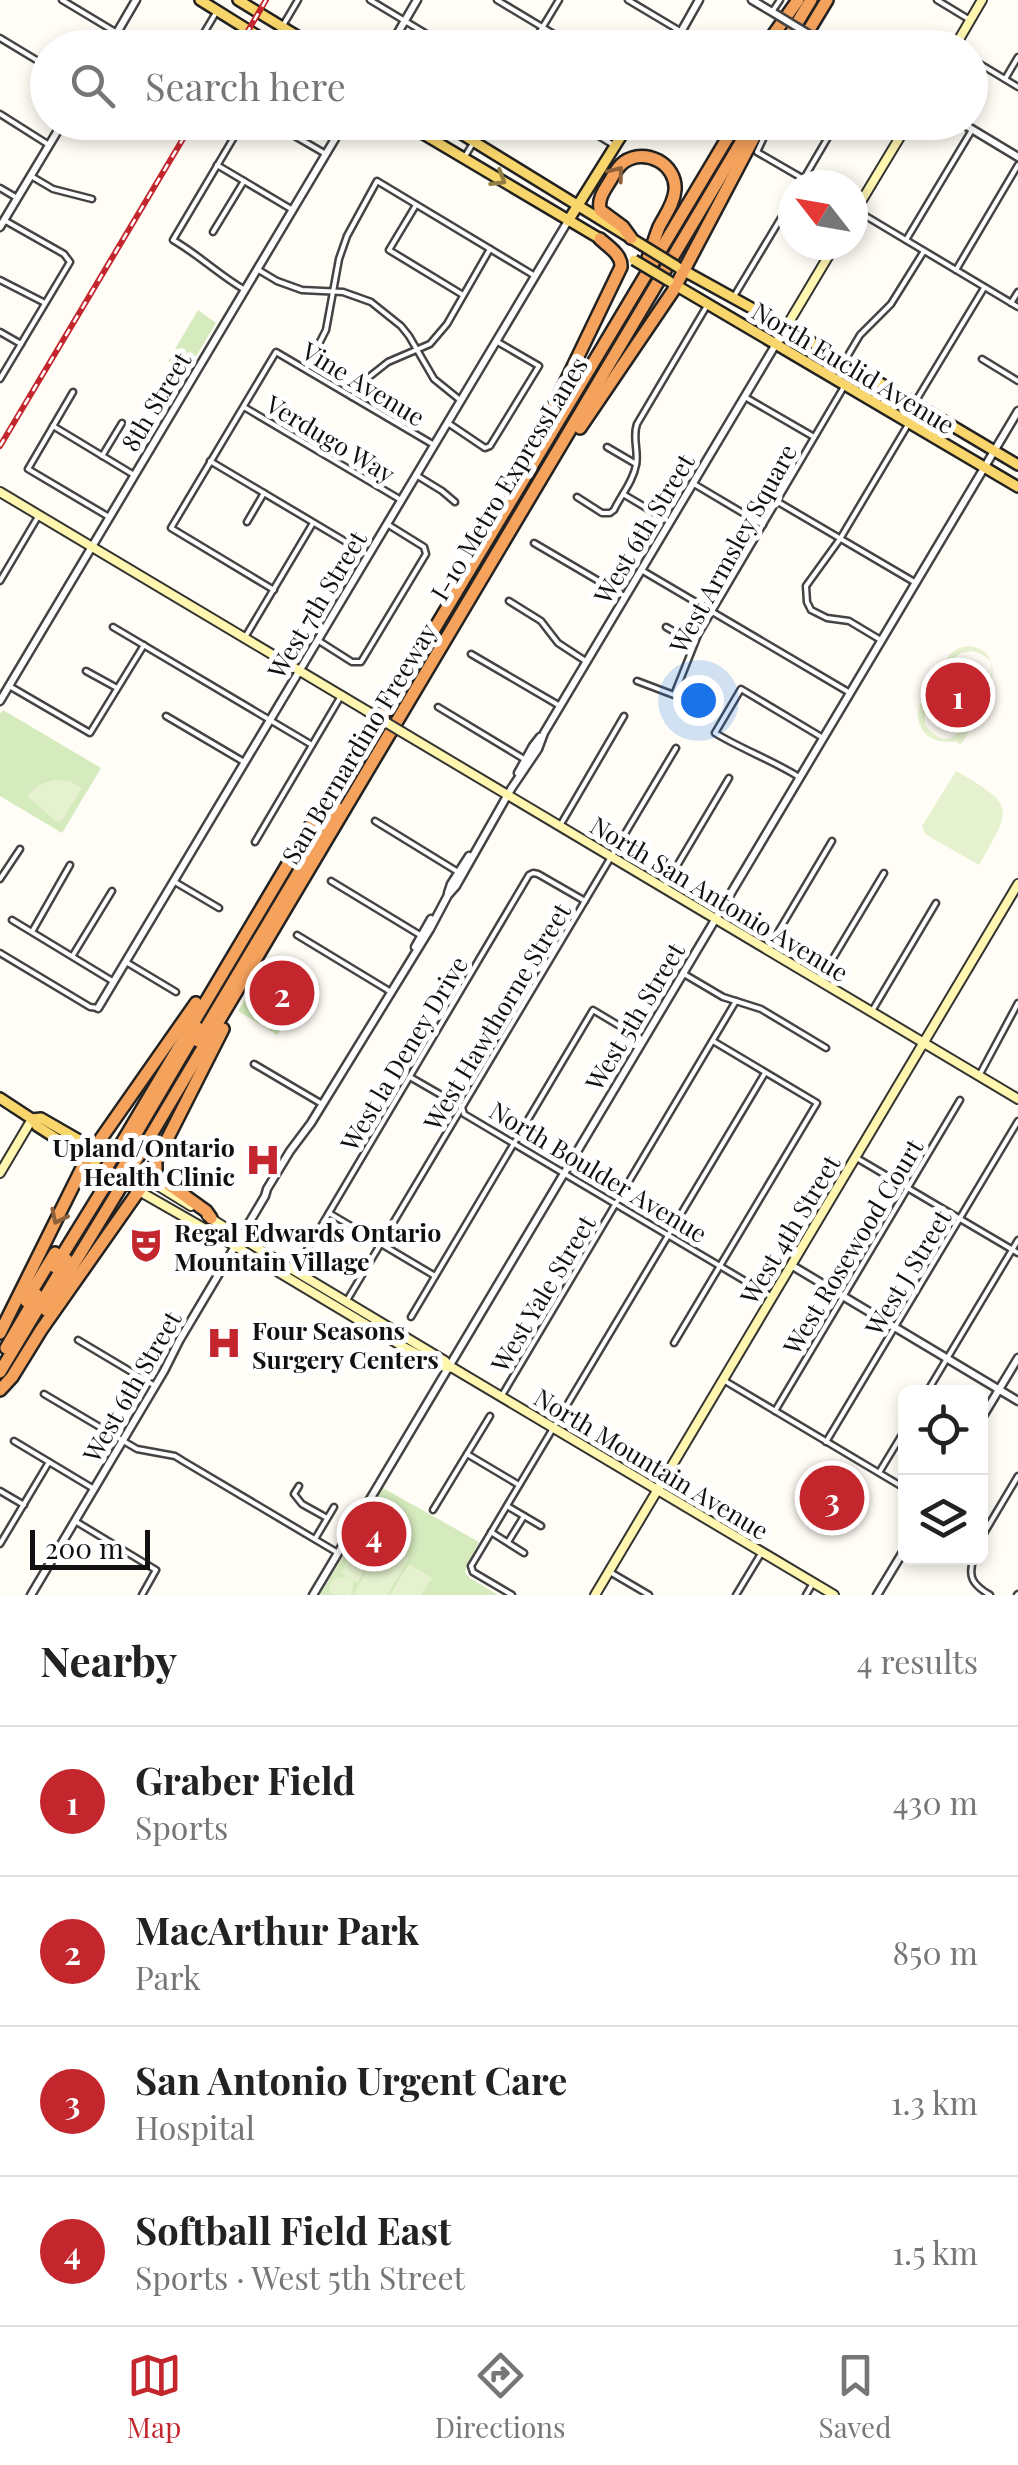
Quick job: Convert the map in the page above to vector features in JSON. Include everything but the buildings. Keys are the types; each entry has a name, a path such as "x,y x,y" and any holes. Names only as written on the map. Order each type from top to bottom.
{"highway":[{"path":"778,30 801,0"},
{"path":"787,30 801,0"},
{"path":"790,30 811,0"},
{"path":"813,30 823,0"},
{"path":"802,30 823,0"},
{"name":"San Bernardino Freeway","path":"0,1344 44,1270 126,1156 190,1025 526,465 640,261 718,140"},
{"name":"I-10 Metro ExpressLanes","path":"126,1156 726,140"},
{"name":"I-10 Metro ExpressLanes","path":"126,1156 739,140"},
{"name":"San Bernardino Freeway","path":"0,1388 52,1300 110,1182 169,1104 259,956 740,140"},
{"path":"552,462 573,439 672,283 752,140"},
{"path":"637,242 600,210 599,200 622,164 634,157 649,157 666,166 675,186 674,197 640,261"},
{"path":"526,465 621,267 620,259 600,239"},
{"path":"0,1334 86,1160 204,992 245,926 257,914"},
{"path":"0,1388 12,1377 147,1179 257,967 259,956"},
{"path":"190,1025 223,986"},
{"path":"169,1104 219,1006"},
{"path":"157,1161 156,1175 206,1210 211,1218"},
{"path":"0,1372 110,1182"},
{"path":"25,1323 44,1270"},
{"path":"0,1357 25,1323 52,1300"}],"main road":[{"path":"200,0 251,30"},
{"path":"964,30 982,0"},
{"path":"238,2 289,30"},
{"name":"North Euclid Avenue","path":"434,140 910,423 989,459 1018,466"},
{"name":"North Euclid Avenue","path":"471,140 680,269 914,404 989,459 1018,488"},
{"path":"568,220 619,140"},
{"path":"868,188 898,140"},
{"path":"776,344 826,260"},
{"path":"880,406 890,389"},
{"name":"North San Antonio Avenue","path":"0,492 1018,1099"},
{"name":"West 4th Street","path":"594,1595 1018,884"},
{"path":"0,1098 86,1160 139,1191"},
{"path":"32,1119 41,1118 147,1179"},
{"path":"0,1173 32,1119"},
{"name":"North Mountain Avenue","path":"147,1179 211,1218 238,1242 346,1305 402,1346 441,1366 449,1366 834,1595"},
{"name":"North Mountain Avenue","path":"139,1191 337,1296 346,1305"}],"street":[{"path":"62,0 114,30"},
{"path":"118,30 136,0"},
{"path":"280,30 298,0"},
{"path":"370,0 420,30"},
{"path":"400,30 418,0"},
{"path":"497,0 548,30"},
{"path":"541,30 559,0"},
{"path":"628,0 678,30"},
{"path":"682,30 700,0"},
{"path":"752,0 793,30"},
{"path":"773,13 780,0"},
{"path":"936,0 970,20"},
{"path":"206,30 217,11"},
{"path":"0,38 30,56"},
{"path":"1005,79 1018,57"},
{"path":"988,69 1018,87"},
{"path":"0,114 30,133"},
{"path":"988,139 1018,157"},
{"path":"41,140 49,145"},
{"path":"0,378 70,260 2,223 52,140"},
{"path":"233,140 173,240 245,290"},
{"path":"302,140 326,154"},
{"name":"8th Street","path":"0,701 334,140"},
{"path":"605,140 615,146"},
{"path":"763,140 757,152 784,170"},
{"path":"809,170 826,140"},
{"path":"906,240 966,140"},
{"path":"464,158 474,142"},
{"path":"218,166 292,210"},
{"path":"956,270 1018,166"},
{"path":"30,176 54,189 92,199"},
{"path":"214,232 244,181"},
{"path":"306,369 326,330 346,236 377,181 535,276"},
{"path":"0,188 17,198"},
{"path":"416,205 388,250 464,295"},
{"path":"868,219 1018,307"},
{"name":"West 7th Street","path":"98,1008 568,220"},
{"path":"733,298 778,223"},
{"path":"352,397 364,381 388,362 430,344 490,249"},
{"path":"844,362 860,335 891,304 924,250"},
{"path":"257,269 288,286 354,294 378,307 401,326 434,379 461,401"},
{"path":"0,280 45,303"},
{"path":"914,404 985,287"},
{"path":"1011,303 1018,292"},
{"path":"576,497 606,514 614,510 636,464 636,424 708,304"},
{"path":"0,332 21,344"},
{"path":"448,422 484,448 490,446 538,366 496,341"},
{"name":"West 6th Street","path":"30,1595 265,1196 420,944 527,760 538,749 776,344"},
{"name":"Vine Avenue","path":"244,407 276,352 434,446"},
{"path":"982,360 1018,381"},
{"name":"West Armsley Square","path":"636,680 674,695 712,611 845,385"},
{"path":"73,392 28,468 109,517"},
{"path":"745,396 814,437"},
{"path":"244,407 171,528 274,590"},
{"name":"Verdugo Way","path":"244,407 401,500"},
{"name":"West 5th Street","path":"313,1595 1018,411"},
{"path":"102,456 122,423"},
{"path":"882,641 842,618 818,615 811,610 806,602 806,586 840,539 910,423"},
{"path":"53,426 134,475"},
{"path":"607,446 636,464"},
{"path":"210,462 368,556"},
{"path":"416,475 454,502"},
{"path":"693,484 763,525"},
{"path":"247,522 264,493"},
{"path":"623,494 670,522"},
{"path":"777,501 916,584"},
{"path":"0,581 40,515"},
{"path":"244,639 313,523"},
{"path":"317,640 361,662 426,554 424,547 387,524"},
{"path":"534,543 626,596"},
{"path":"0,556 11,563"},
{"path":"642,570 850,694"},
{"path":"509,602 541,621 558,643 587,662"},
{"path":"113,627 312,746"},
{"path":"666,627 694,644"},
{"path":"9,685 90,734 144,645"},
{"path":"471,654 560,706"},
{"path":"86,670 117,689"},
{"path":"800,777 716,733 742,690 822,738"},
{"path":"255,842 341,696"},
{"path":"438,707 527,760"},
{"path":"166,716 246,763"},
{"path":"560,826 624,716"},
{"name":"West Hawthorne Street","path":"346,1305 676,748"},
{"path":"664,888 729,778"},
{"path":"375,821 460,873"},
{"path":"767,950 832,841"},
{"path":"0,879 20,848"},
{"path":"32,932 70,865"},
{"name":"West la Deney Drive","path":"304,1254 529,876 535,873 584,902"},
{"path":"820,981 884,873"},
{"path":"331,881 420,935"},
{"path":"174,882 219,908"},
{"path":"72,957 112,891"},
{"path":"872,1012 936,904"},
{"name":"West 6th Street","path":"411,957 420,935 437,913"},
{"path":"12,920 114,982"},
{"path":"297,935 390,991"},
{"path":"0,953 90,1007 98,1008"},
{"path":"126,962 176,992"},
{"path":"683,974 723,997 761,1010 826,1048"},
{"name":"West Yale Street","path":"501,1397 736,1001"},
{"path":"979,1076 1018,1003"},
{"path":"411,1317 593,1010 643,1040"},
{"path":"674,1343 816,1103 713,1041"},
{"path":"254,1064 322,1104"},
{"path":"512,1595 471,1566 764,1072"},
{"name":"North Boulder Avenue","path":"410,1076 462,1108 464,1114 772,1297"},
{"name":"West Rosewood Court","path":"775,1411 960,1100"},
{"name":"West J Street","path":"826,1442 1018,1121"},
{"path":"855,1157 1015,1252"},
{"path":"329,1213 435,1276"},
{"path":"930,1385 1015,1252 1018,1240"},
{"path":"791,1265 1018,1401"},
{"path":"78,1340 155,1386"},
{"path":"988,1409 1018,1358"},
{"path":"723,1380 898,1484"},
{"path":"44,1394 137,1449 184,1460 338,1553"},
{"path":"433,1510 490,1416"},
{"path":"14,1441 94,1489"},
{"path":"879,1473 898,1441"},
{"path":"467,1454 518,1485"},
{"path":"0,1544 49,1462"},
{"path":"988,1527 1018,1476"},
{"path":"299,1486 294,1494 302,1504 328,1518"},
{"path":"0,1491 24,1505"},
{"path":"506,1506 541,1526"},
{"path":"315,1539 334,1508"},
{"path":"508,1542 524,1516"},
{"path":"75,1521 156,1570 142,1595"},
{"path":"491,1532 524,1552"},
{"path":"736,1595 762,1552"},
{"path":"876,1595 898,1560"},
{"path":"972,1565 970,1575 976,1586 990,1595"},
{"path":"609,1571 649,1595"},
{"path":"806,1595 813,1583"}],"green space":[{"path":"198,310 216,323 186,373 168,361"},
{"path":"968,646 983,650 990,662 972,651 961,653 951,662 925,706 925,724 940,738 947,739 966,724 989,686 961,745 930,737 921,727 918,713 943,663 955,650"},
{"path":"962,659 988,674 954,730 929,715"},
{"path":"3,710 101,768 62,833 0,796"},
{"path":"956,771 989,792 1002,809 998,831 979,865 925,834 922,826"},
{"path":"53,780 69,781 82,788 61,821 27,796 39,785"},
{"path":"281,963 320,985 308,1004 303,1001 287,1008 277,1035 238,1011 262,970 273,976"},
{"path":"383,1488 479,1542 465,1573 498,1595 320,1595"},
{"path":"372,1523 388,1532 383,1543 409,1558 387,1595 357,1595 354,1593 382,1546 370,1546 376,1551 358,1582 353,1580 350,1595 331,1594 329,1587 334,1579 347,1577 341,1572 359,1541 367,1545 360,1536"},
{"path":"409,1564 432,1578 421,1595 390,1595"}],"railway":[{"path":"248,30 266,0"},
{"path":"0,446 182,140"}],"place":[{"name":"Graber Field","path":"958,695"},
{"name":"MacArthur Park","path":"282,993"},
{"name":"Upland/Ontario Health Clinic","path":"263,1160"},
{"name":"Regal Edwards Ontario Mountain Village","path":"146,1245"},
{"name":"Four Seasons Surgery Centers","path":"224,1343"},
{"name":"San Antonio Urgent Care","path":"832,1498"},
{"name":"Softball Field East","path":"374,1534"}]}
